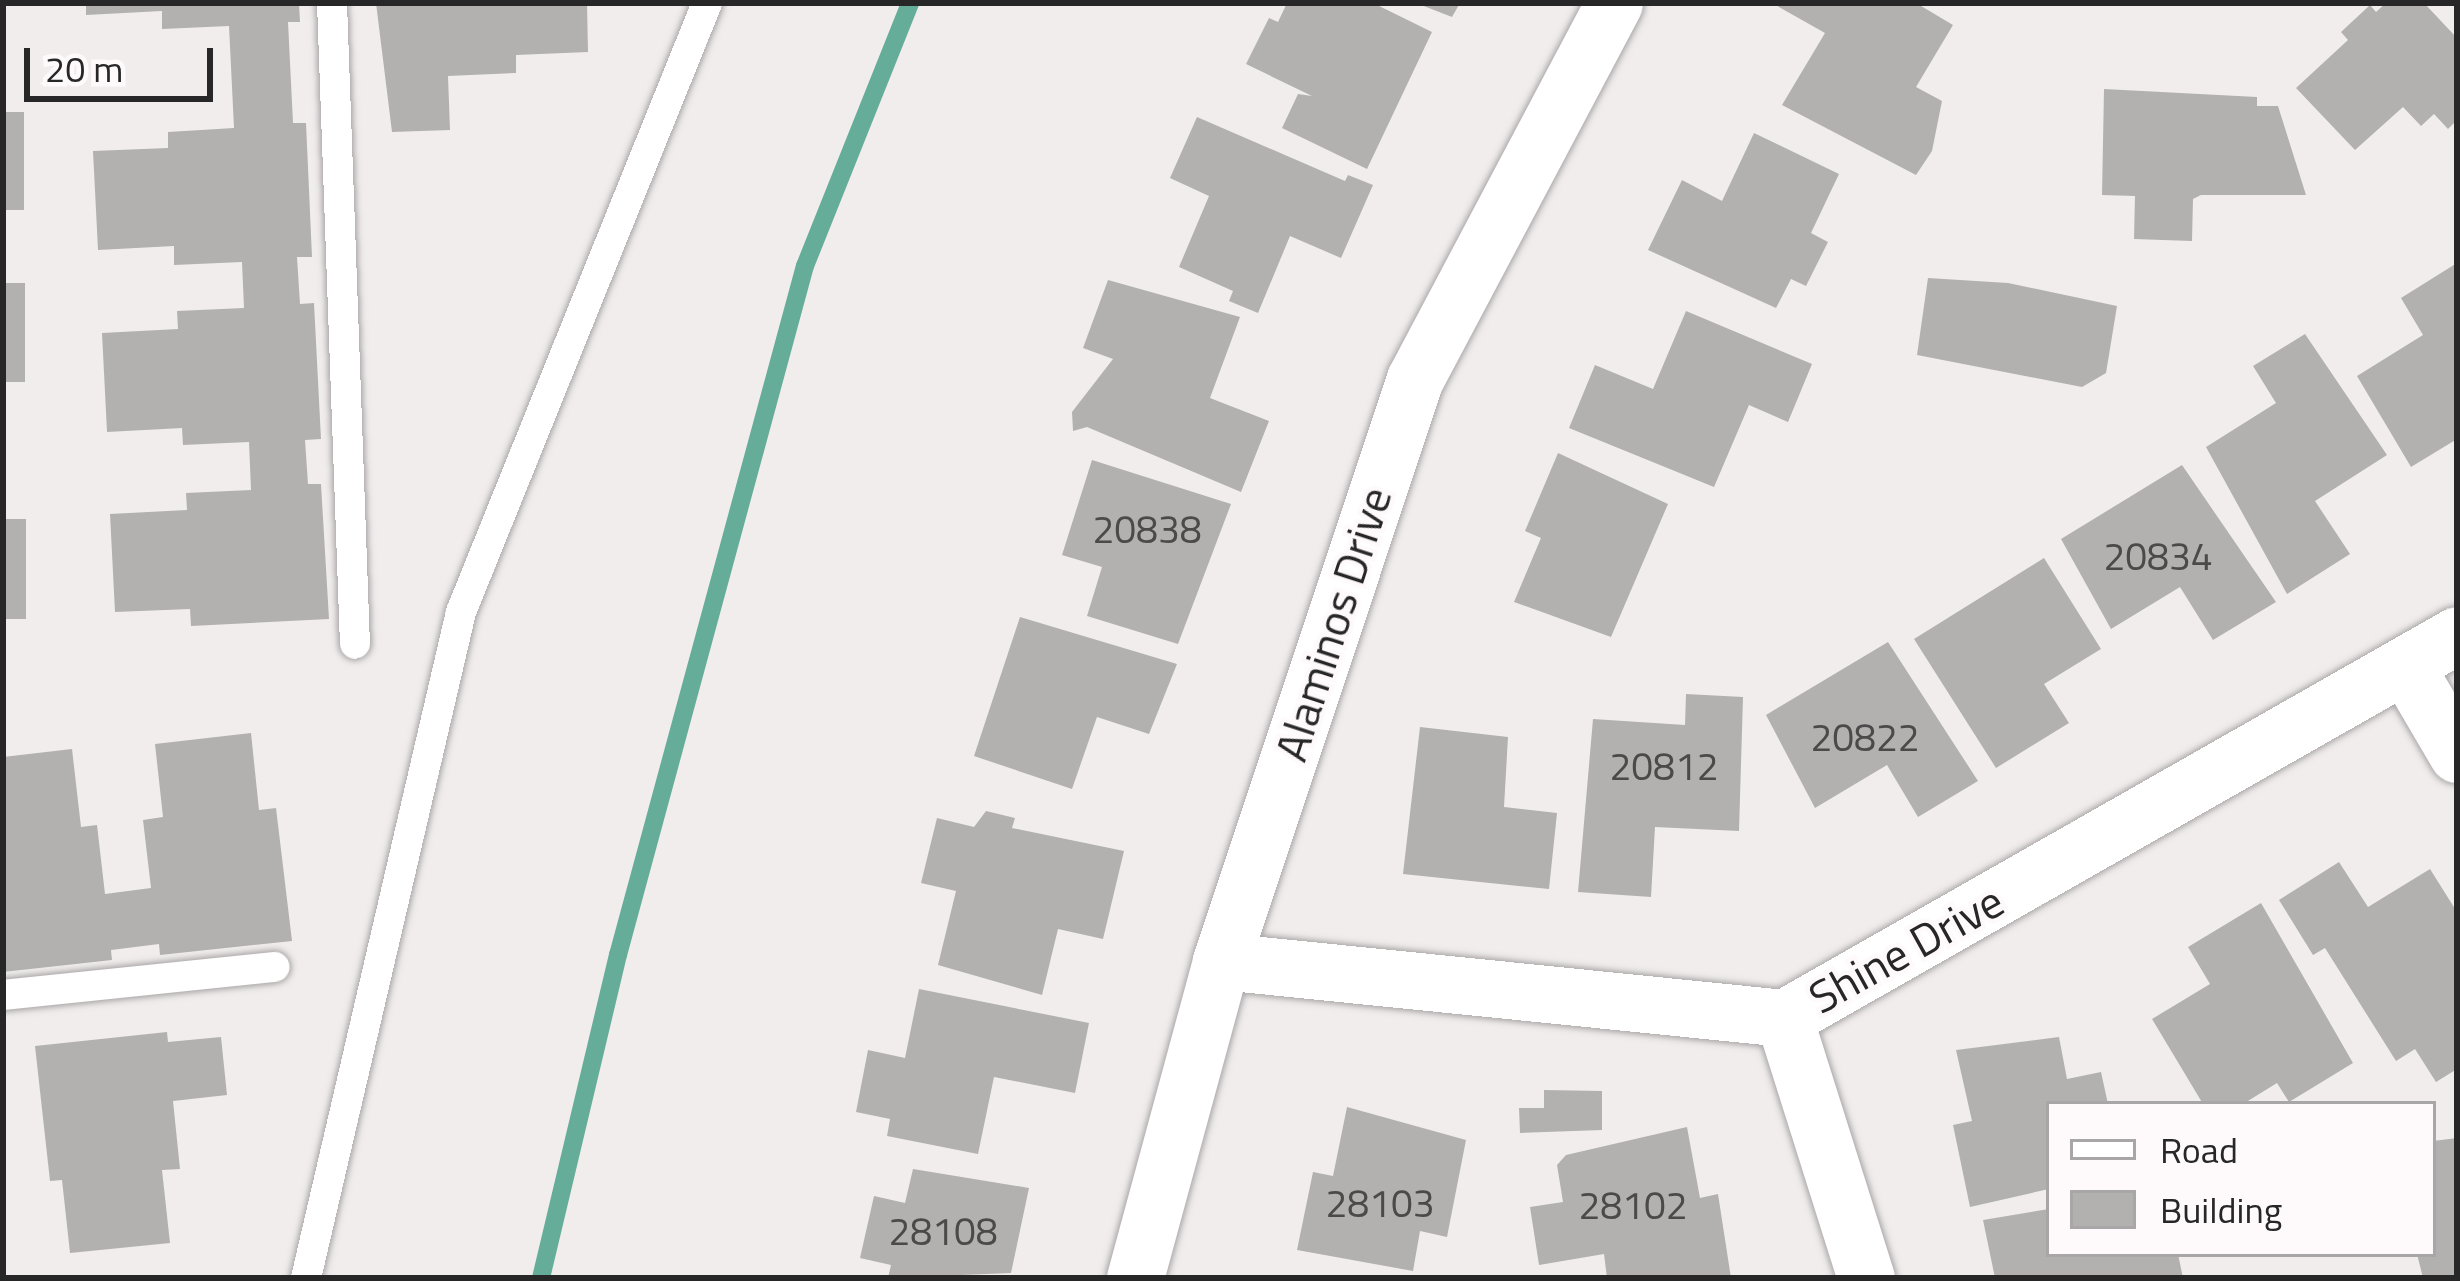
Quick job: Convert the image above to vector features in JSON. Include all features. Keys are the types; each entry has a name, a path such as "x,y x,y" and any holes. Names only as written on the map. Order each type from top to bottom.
{"street":[{"name":"Alaminos Drive","path":"1135,1278 1221,961 1414,380 1614,3"},
{"name":"Shine Drive","path":"1221,961 1784,1018 2457,635"},
{"path":"2407,667 2457,754"},
{"path":"1784,1018 1866,1278"}],"lane":[{"path":"332,3 355,644"},
{"path":"306,1278 461,612 707,3"},
{"path":"3,995 275,967"}],"building":[{"path":"86,3 299,3 300,22 288,22 293,123 306,123 312,257 297,257 300,304 314,303 321,439 305,440 308,484 321,484 329,619 191,626 190,609 115,612 110,514 187,510 186,493 251,490 249,442 183,445 182,428 107,432 102,333 178,329 177,311 244,308 242,262 174,265 174,246 98,250 93,151 168,148 168,132 234,128 229,26 162,29 162,11 86,15"},
{"path":"376,3 587,3 588,52 516,55 516,73 448,76 450,130 392,132"},
{"path":"1287,3 1373,3 1432,32 1367,169 1282,128 1298,94 1312,96 1246,64 1269,18 1278,22"},
{"path":"1416,3 1460,3 1452,17"},
{"path":"1772,3 1916,3 1953,25 1916,87 1942,101 1932,151 1916,175 1782,105 1825,33"},
{"path":"2386,3 2424,3 2457,38 2457,120 2448,129 2434,114 2421,126 2403,107 2355,150 2296,88 2348,40 2341,32 2370,5 2376,12"},
{"path":"2104,89 2257,97 2257,106 2278,106 2306,195 2201,195 2193,199 2192,241 2134,239 2135,196 2102,195"},
{"path":"3,112 24,112 24,210 3,210"},
{"path":"1197,117 1345,181 1348,175 1373,185 1341,258 1290,236 1258,313 1229,301 1233,291 1179,267 1209,196 1170,178"},
{"path":"1754,133 1839,174 1811,233 1828,242 1806,286 1791,279 1776,308 1648,250 1682,180 1722,201"},
{"path":"2457,263 2457,439 2411,467 2357,376 2423,335 2401,298"},
{"path":"1928,278 2008,283 2117,306 2106,373 2082,387 1917,355"},
{"path":"1108,280 1240,317 1210,398 1269,421 1241,492 1087,427 1073,431 1072,412 1113,359 1083,348"},
{"path":"3,283 25,283 25,382 3,382"},
{"path":"1686,311 1812,364 1788,422 1749,405 1714,487 1569,428 1595,365 1653,389"},
{"path":"2305,334 2387,455 2315,501 2350,554 2287,594 2206,447 2276,403 2253,366"},
{"path":"1558,453 1668,504 1611,637 1514,602 1541,538 1525,531"},
{"path":"1092,460 1231,504 1178,644 1087,616 1102,567 1062,555"},
{"path":"2182,465 2276,602 2213,640 2180,587 2111,629 2061,539"},
{"path":"3,519 26,519 26,619 3,619"},
{"path":"2044,558 2101,649 2044,684 2069,723 1996,768 1914,639"},
{"path":"1020,617 1177,664 1149,734 1097,717 1072,789 974,756"},
{"path":"1888,642 1978,781 1918,817 1887,765 1815,808 1766,715"},
{"path":"1686,694 1743,697 1739,831 1655,827 1651,897 1578,892 1593,719 1685,725"},
{"path":"1420,727 1508,737 1504,807 1557,813 1549,889 1403,874"},
{"path":"251,733 259,810 276,808 292,941 160,955 159,944 111,950 112,960 3,972 3,757 72,749 81,827 97,825 105,894 151,888 143,820 163,817 155,744"},
{"path":"986,811 1015,818 1012,828 1124,851 1103,939 1058,929 1042,995 938,965 956,891 921,883 937,818 974,827"},
{"path":"2339,862 2368,907 2430,869 2457,912 2457,1069 2436,1082 2415,1049 2396,1061 2325,948 2313,955 2279,900"},
{"path":"2261,903 2353,1063 2291,1101 2277,1083 2248,1101 2201,1101 2152,1019 2210,984 2188,947"},
{"path":"919,989 1089,1023 1075,1093 994,1077 978,1154 887,1136 890,1119 856,1112 868,1050 905,1058"},
{"path":"167,1032 168,1042 221,1037 227,1095 173,1101 180,1169 162,1170 170,1243 70,1253 62,1180 50,1181 35,1046"},
{"path":"2059,1037 2067,1079 2101,1072 2107,1101 2046,1101 2046,1190 1970,1207 1953,1125 1972,1121 1956,1050"},
{"path":"1544,1090 1602,1091 1602,1130 1520,1133 1519,1108 1544,1108"},
{"path":"1347,1107 1466,1140 1447,1237 1420,1231 1413,1271 1297,1250 1313,1172 1333,1176"},
{"path":"1687,1127 1700,1198 1718,1194 1731,1278 1607,1278 1604,1254 1539,1265 1530,1207 1563,1202 1557,1165 1566,1155"},
{"path":"2457,1138 2457,1278 2423,1278 2418,1257 2436,1257 2436,1141"},
{"path":"913,1169 1029,1188 1011,1273 888,1278 891,1265 860,1258 874,1196 905,1203"},
{"path":"2046,1210 2046,1257 2179,1257 2183,1278 1995,1278 1983,1220"}],"waterway":[{"path":"541,1278 618,955 805,266 910,3"}]}
